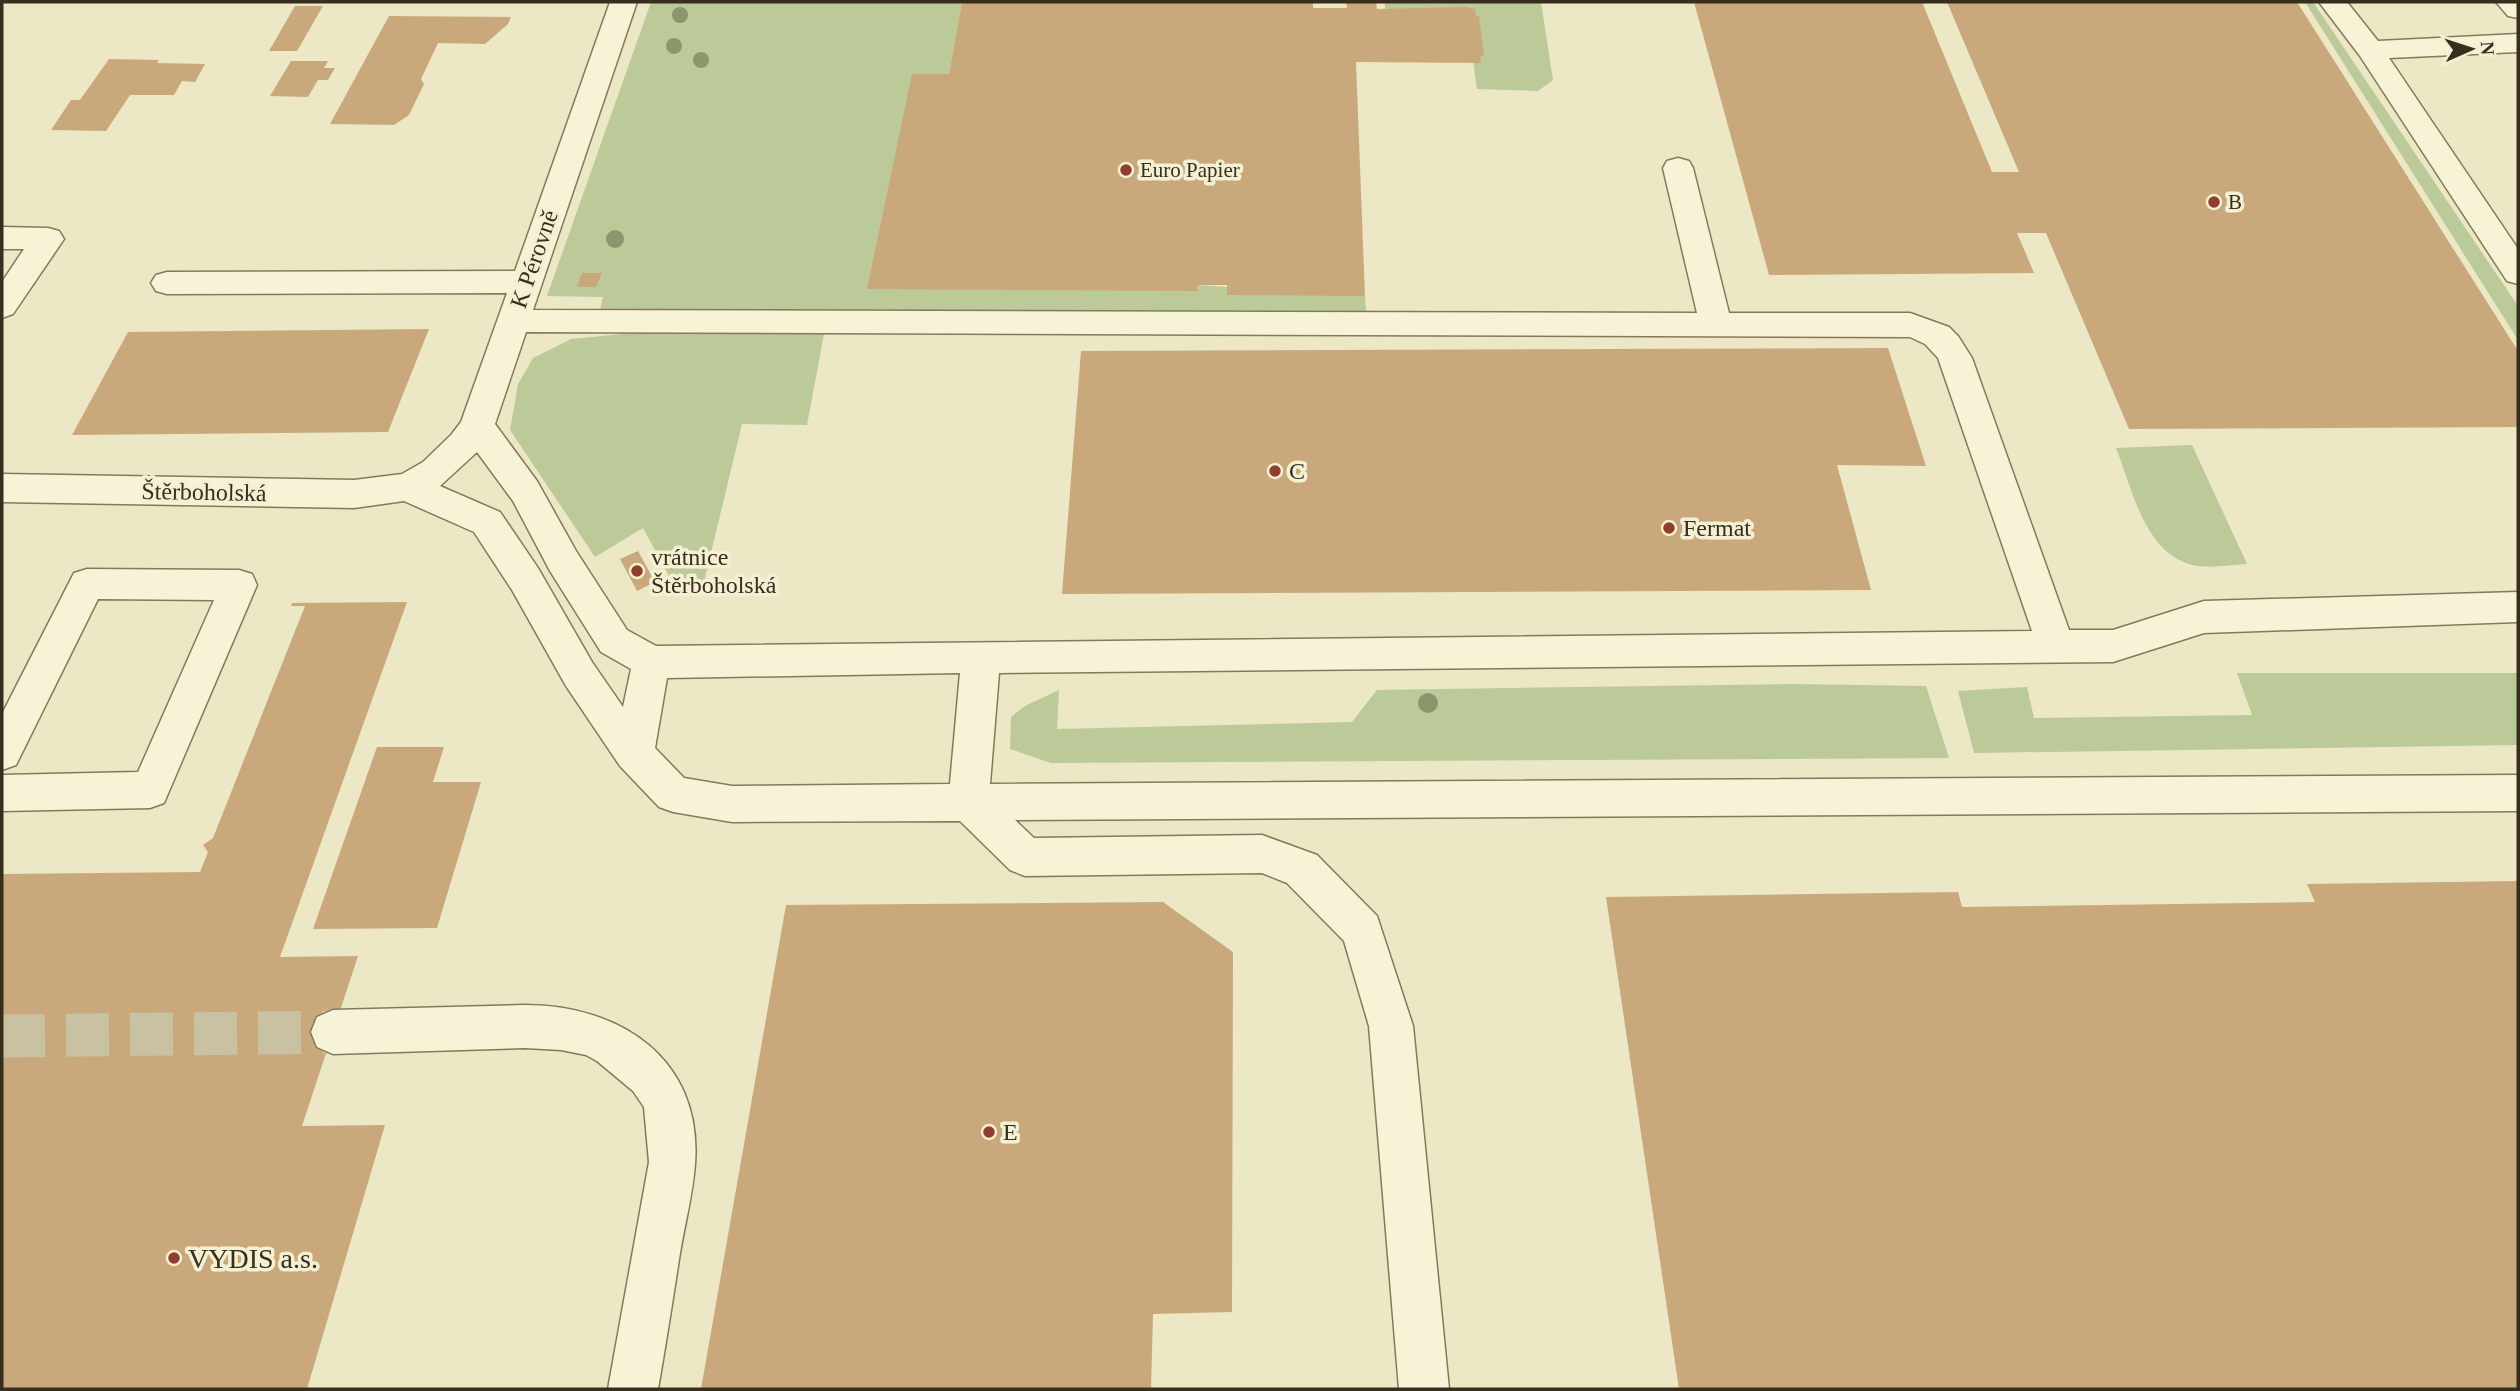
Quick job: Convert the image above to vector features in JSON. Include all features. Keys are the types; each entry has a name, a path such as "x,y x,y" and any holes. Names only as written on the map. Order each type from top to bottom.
{"street":[{"name":"K Pérovně","path":"406,487 441,467 464,447 477,426 623,2"},
{"path":"2333,2 2370,50 2518,273"},
{"path":"2509,2 2518,10"},
{"path":"2370,50 2518,43"},
{"path":"1678,168 1716,324"},
{"path":"2,238 48,239 2,306"},
{"path":"167,284 527,282"},
{"path":"530,322 1910,325 1936,333 1948,344 1955,358 2056,646"},
{"path":"477,426 525,491 563,561 614,641 651,662 2113,646 2204,617 2518,607"},
{"path":"406,487 486,522 525,579 579,674 634,754 673,794 732,804 2518,793"},
{"name":"Štěrboholská","path":"2,488 354,494 406,487"},
{"path":"2,753 87,584 239,585 150,790 2,793"},
{"path":"968,802 981,657"},
{"path":"634,754 651,662"},
{"path":"968,802 1025,857 1262,854 1302,869 1362,930 1391,1026 1424,1389"},
{"path":"333,1032 536,1027 574,1030 599,1038 646,1073 664,1098 670,1128 672,1162 634,1389"}],"green space":[{"path":"651,2 962,2 949,74 1198,290 1197,285 1365,296 1366,315 600,311 603,297 547,296"},
{"path":"1385,2 1541,2 1553,80 1538,91 1477,89 1466,11 1385,13"},
{"path":"2305,2 2313,2 2518,306 2518,340"},
{"path":"643,332 824,334 807,425 742,424 704,582 673,583 643,528 595,557 510,430 518,384 533,358 571,339"},
{"path":"2192,445 2247,564 2198,566 2180,560 2165,550 2153,536 2135,502 2116,448"},
{"path":"2237,673 2518,673 2518,745 1974,753 1958,691 2027,687 2034,718 2252,715"},
{"path":"1792,684 1926,686 1949,758 1051,763 1010,749 1011,717 1025,706 1059,690 1057,729 1352,722 1377,690"}],"building":[{"name":"Euro Papier","path":"962,2 1313,2 1313,8 1347,8 1346,2 1376,2 1377,9 1466,7 1475,9 1476,16 1479,16 1484,56 1480,56 1481,63 1356,62 1365,296 1227,295 1227,285 1197,285 1198,291 867,289 912,74 949,74"},
{"name":"B","path":"1694,2 1922,2 1992,172 2019,172 1947,2 2297,2 2518,351 2518,427 2129,429 2046,233 2017,233 2034,273 1769,275"},
{"path":"295,6 323,6 297,51 269,51"},
{"path":"389,16 511,17 508,24 485,44 438,43 421,79 424,84 409,115 394,125 330,124"},
{"path":"109,59 205,64 195,82 182,81 174,95 130,95 106,131 51,130 71,100 80,100"},
{"path":"291,61 328,61 324,68 335,68 328,80 318,80 308,97 270,96"},
{"path":"582,273 602,273 596,287 577,287"},
{"path":"429,329 388,432 72,435 128,332"},
{"path":"1888,348 1926,466 1837,465 1871,590 1062,594 1081,351"},
{"name":"vrátnice Štěrboholská","path":"638,551 655,582 637,591 620,559"},
{"path":"407,602 280,957 358,956 302,1126 385,1125 307,1389 2,1389 2,874 200,872 208,852 203,845 213,838 305,606 291,606 292,603"},
{"path":"377,747 444,747 433,782 481,782 437,928 313,929"},
{"path":"2518,881 2518,1389 1679,1389 1606,897 1958,892 1962,907 2315,902 2307,884"},
{"name":"E","path":"1163,902 1233,952 1232,1312 1153,1314 1151,1389 701,1389 786,905"}],"tunnel":[{"path":"2,1036 333,1032"}],"place":[{"name":"Euro Papier","path":"1126,170"},
{"name":"B","path":"2214,202"},
{"name":"C","path":"1275,471"},
{"name":"Fermat","path":"1669,528"},
{"name":"vrátnice Štěrboholská","path":"637,571"},
{"name":"E","path":"989,1132"},
{"name":"VYDIS a.s.","path":"174,1258"}]}
